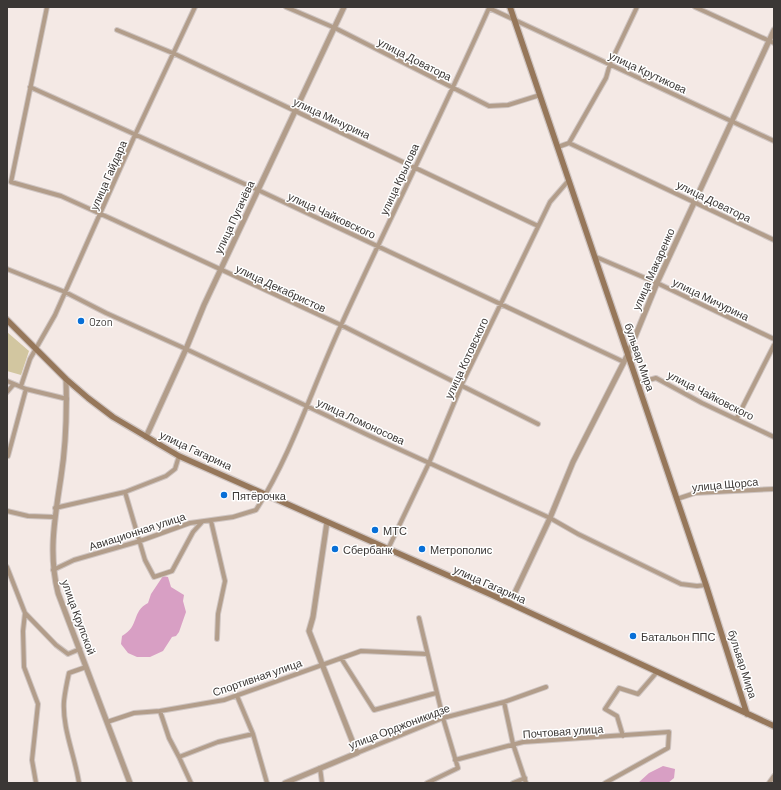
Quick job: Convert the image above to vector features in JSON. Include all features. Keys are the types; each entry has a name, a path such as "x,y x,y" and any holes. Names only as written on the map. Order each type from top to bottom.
{"main road":[{"name":"бульвар Мира","path":"510,7 706,585 747,714"},
{"name":"улица Гагарина","path":"7,320 66,379 113,417 179,456 266,493 327,522 510,603 774,726"}],"street":[{"path":"30,87 47,7"},
{"name":"улица Гайдара","path":"21,386 30,359 37,349 65,292 136,135 175,54 195,7"},
{"name":"улица Доватора","path":"286,7 335,28 489,106 508,105 540,96"},
{"name":"улица Пугачёва","path":"146,437 220,270 344,7"},
{"name":"улица Крылова","path":"266,493 287,454 340,325 414,168 454,88 488,7 514,20"},
{"path":"558,147 570,143 606,78 610,64 637,7"},
{"path":"695,7 771,42"},
{"name":"улица Крутикова","path":"514,20 774,141"},
{"name":"улица Мичурина","path":"117,30 175,54 538,226"},
{"name":"улица Макаренко","path":"510,603 550,518 573,462 628,354 657,283 771,42 774,30"},
{"name":"улица Чайковского","path":"30,87 258,190 624,362"},
{"name":"улица Декабристов","path":"30,87 11,182 61,196 340,325 462,384 538,424"},
{"name":"улица Доватора","path":"570,143 695,201 774,240"},
{"name":"улица Котовского","path":"388,549 462,384 538,226 550,202 569,180"},
{"name":"улица Мичурина","path":"596,258 657,283 774,339"},
{"name":"улица Ломоносова","path":"7,269 65,292 106,313 550,518 578,534 681,584 697,586 706,585"},
{"path":"737,418 774,345"},
{"name":"улица Чайковского","path":"638,383 656,378 774,437"},
{"name":"улица Крупской","path":"66,379 67,399 62,476 54,517 53,570 58,593 130,783"},
{"path":"7,381 26,389 67,399"},
{"path":"7,392 14,384"},
{"path":"8,456 26,389"},
{"path":"56,508 125,492 170,474 175,469 179,456"},
{"name":"улица Щорса","path":"677,499 695,494 774,489"},
{"path":"125,492 145,560 154,577 172,570 193,532 202,521"},
{"name":"Авиационная улица","path":"53,570 74,560 140,541 190,523 233,517 256,510 266,493"},
{"path":"7,511 28,516 54,517"},
{"path":"211,521 225,581 218,614 217,639"},
{"path":"327,522 313,617 309,631 321,665 357,753"},
{"path":"7,567 25,613 56,645 68,654 80,649"},
{"path":"25,613 23,630 24,667 38,704 32,760 36,783"},
{"path":"419,618 436,693 458,768 434,782 427,783"},
{"name":"Спортивная улица","path":"107,722 134,713 160,711 237,696 360,651 427,654"},
{"path":"341,658 374,710 436,693"},
{"path":"79,783 75,759 66,729 64,701 69,673 73,670 86,667"},
{"path":"623,736 617,716 605,709 619,688 638,694 657,672"},
{"name":"улица Орджоникидзе","path":"285,783 443,718 504,702 546,687"},
{"path":"237,696 253,734 267,783"},
{"path":"504,702 513,744 526,783"},
{"path":"160,711 168,738 191,783"},
{"name":"Почтовая улица","path":"455,760 523,742 669,732 668,748 605,783"},
{"path":"179,757 218,742 253,734"},
{"path":"320,768 322,783"},
{"path":"769,783 774,776"},
{"path":"513,783 525,778"}],"shaded area":[{"path":"7,332 29,351 21,375 7,371"},
{"path":"163,576 168,577 171,587 184,595 183,601 186,612 179,632 176,636 172,637 163,651 150,657 137,657 128,653 121,644 122,636 128,632 134,624 139,611 148,603 151,594"},
{"path":"663,766 675,769 674,778 668,783 638,783 649,773"}],"place":[{"name":"Ozon","path":"81,321"},
{"name":"Пятёрочка","path":"224,495"},
{"name":"МТС","path":"375,530"},
{"name":"Сбербанк","path":"335,549"},
{"name":"Метрополис","path":"422,549"},
{"name":"Батальон ППС","path":"633,636"}]}
